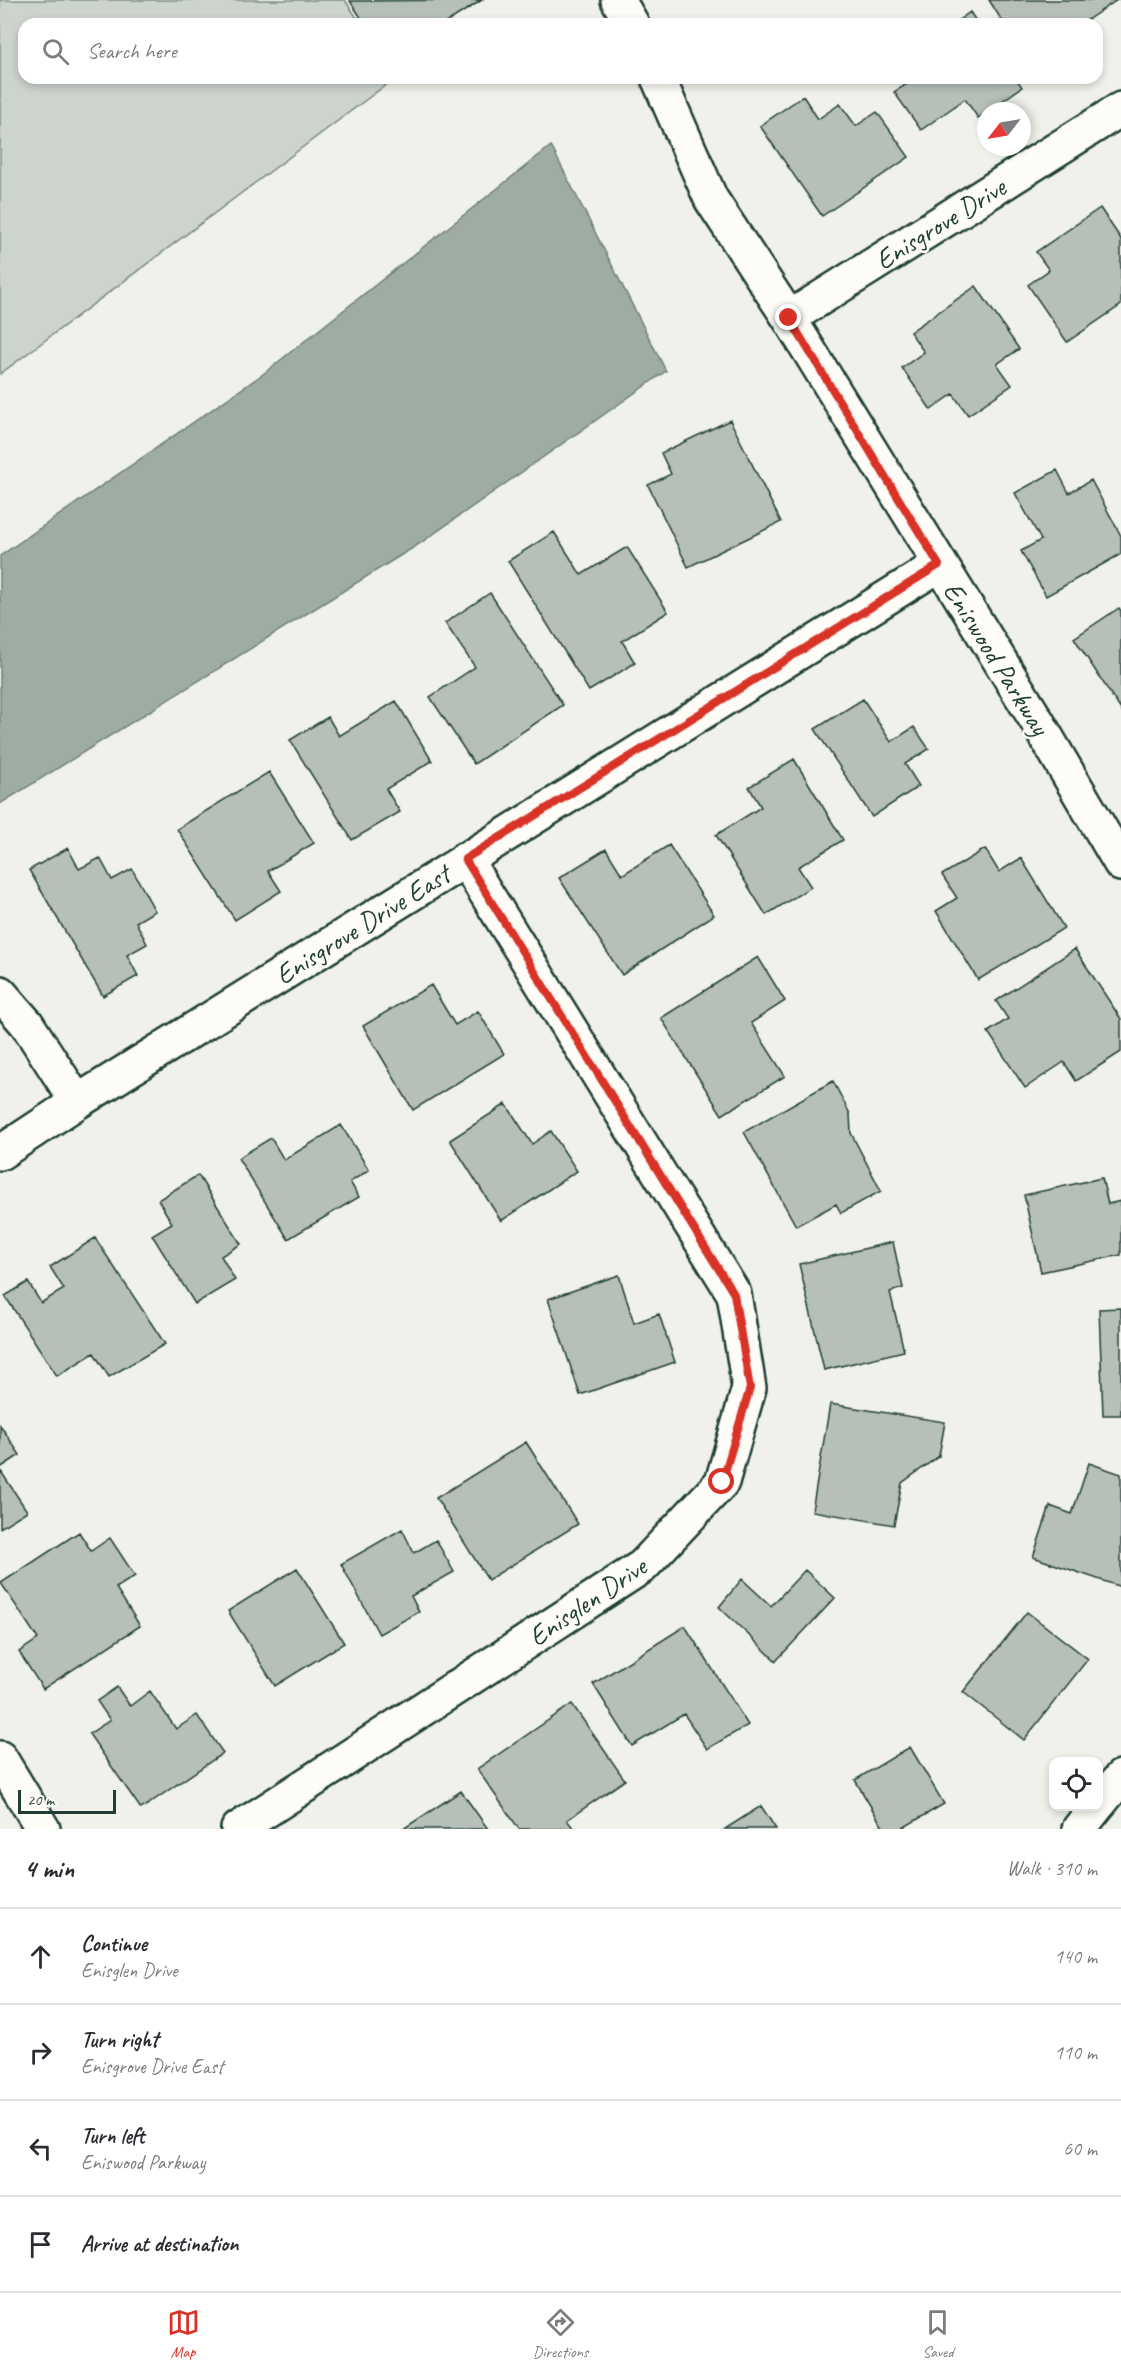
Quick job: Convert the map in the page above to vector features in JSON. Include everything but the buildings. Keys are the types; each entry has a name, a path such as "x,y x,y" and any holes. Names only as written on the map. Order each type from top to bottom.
{"street":[{"path":"618,0 628,18"},
{"name":"Eniswood Parkway","path":"661,84 711,199 789,318 1121,864"},
{"name":"Enisgrove Drive","path":"789,318 1121,108"},
{"name":"Enisgrove Drive East","path":"0,1153 77,1102 465,859 939,565"},
{"name":"Enisglen Drive","path":"238,1829 644,1566 722,1482 750,1388 734,1294 465,859"},
{"path":"0,993 27,1024 77,1102"},
{"path":"0,1758 43,1829"},
{"path":"1103,1800 1121,1777"},
{"path":"1079,1829 1094,1811"}],"shaded area":[{"path":"0,0 345,0 357,18 18,18 18,84 387,84 0,374"},
{"path":"551,146 666,371 419,544 0,804 0,556 263,374"}],"route":[{"path":"722,1482 750,1388 734,1294 465,859 939,565 789,318"}]}
